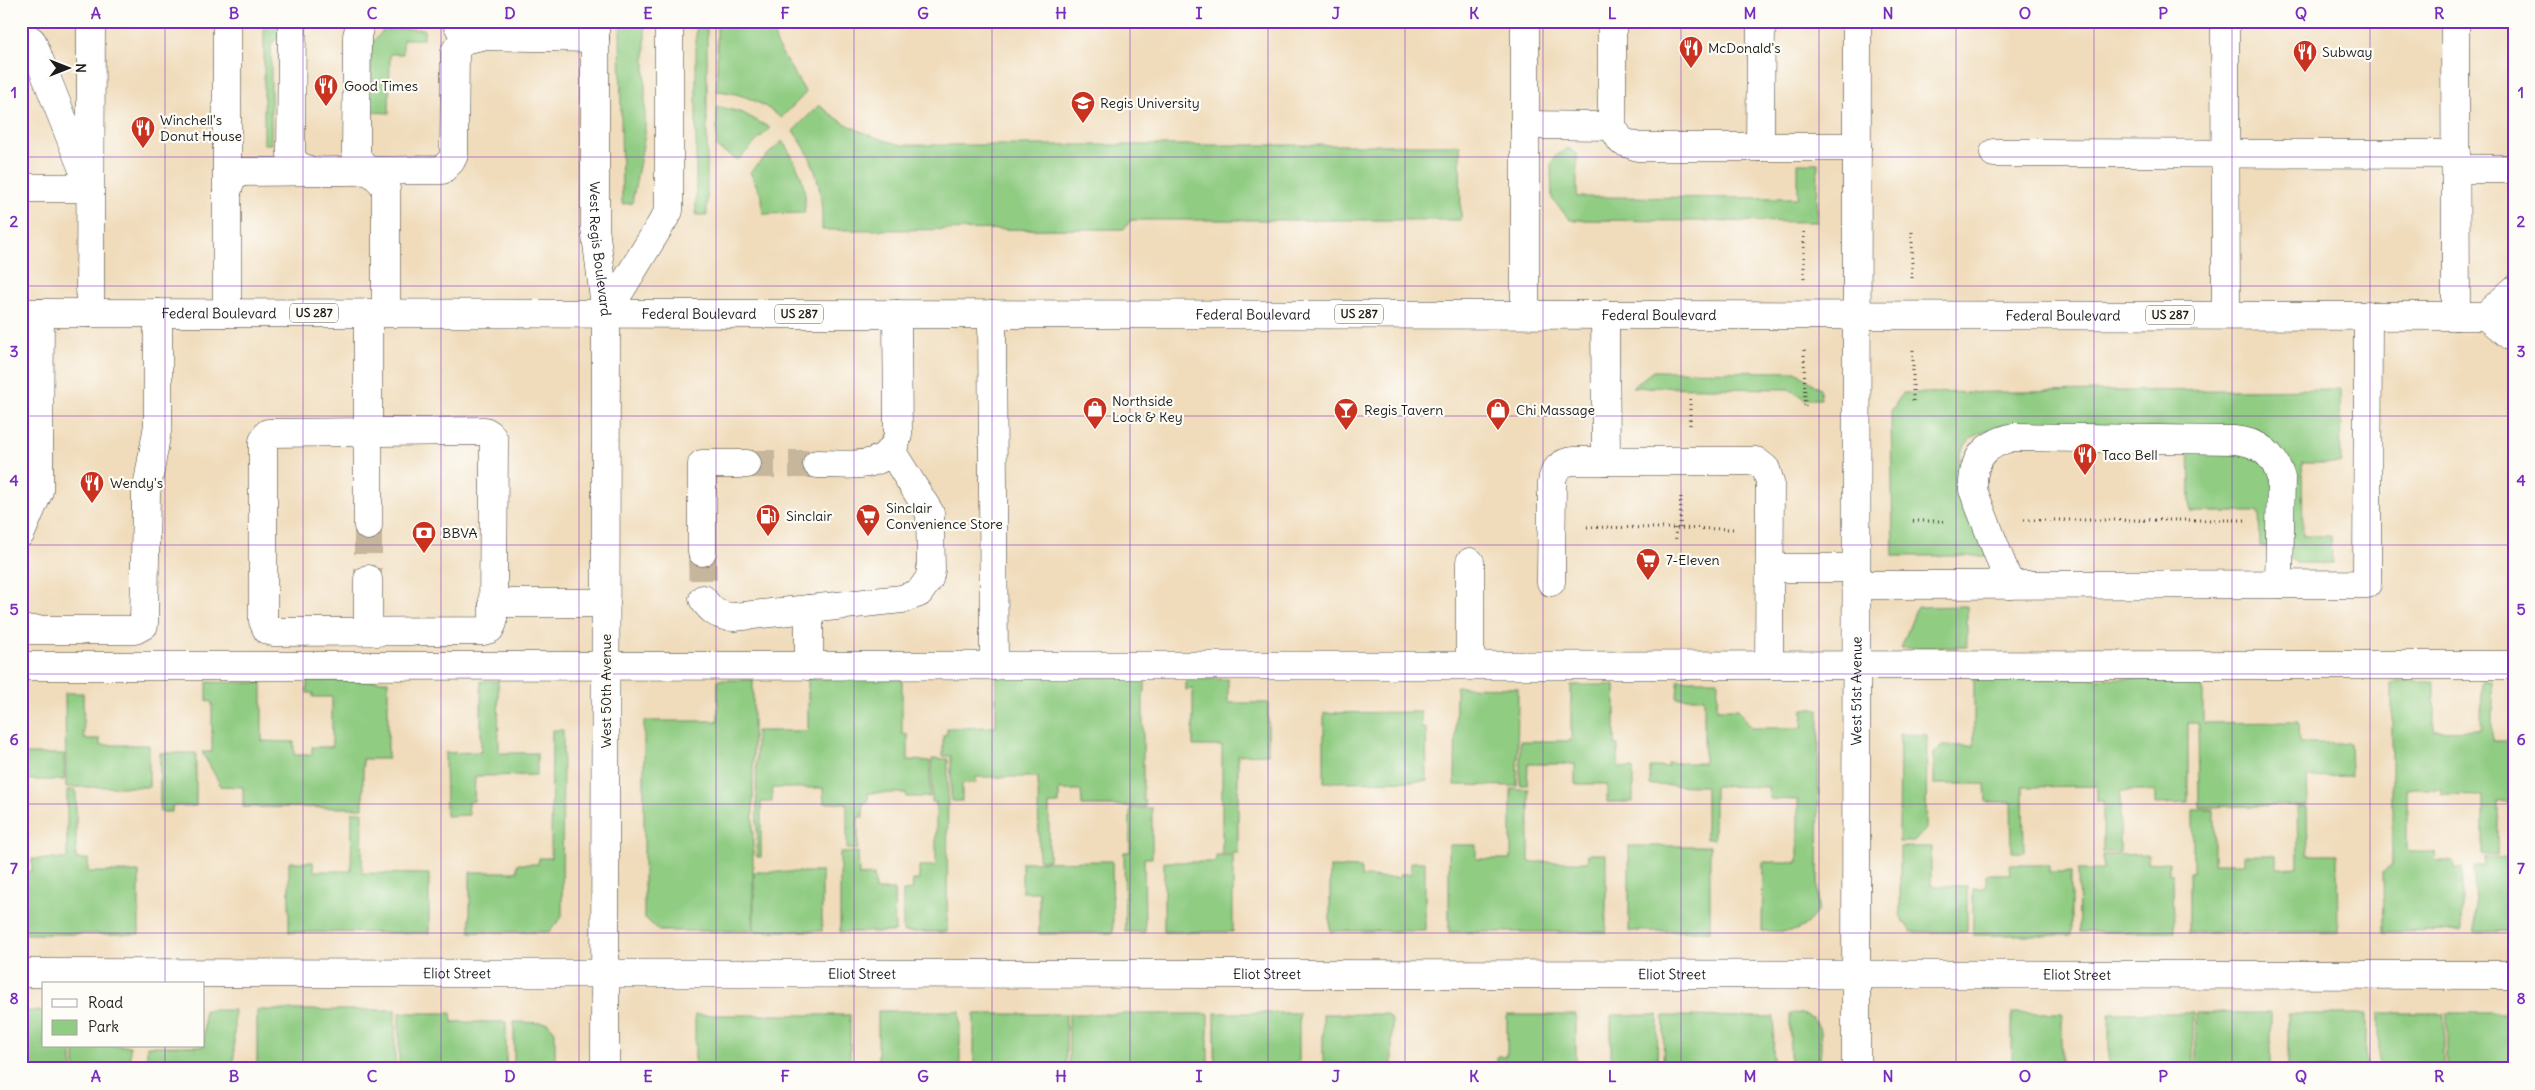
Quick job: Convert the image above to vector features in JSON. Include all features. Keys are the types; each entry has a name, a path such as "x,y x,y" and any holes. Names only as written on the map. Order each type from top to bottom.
{"street":[{"path":"292,21 301,163"},
{"path":"361,21 357,36 363,162 383,183 386,193"},
{"name":"West Regis Boulevard","path":"606,314 669,211 669,21"},
{"path":"1525,21 1525,314"},
{"path":"1612,21 1612,126 1621,141 1638,147 1857,147"},
{"path":"1760,147 1761,21"},
{"name":"West 51st Avenue","path":"1856,1069 1857,21"},
{"path":"2225,21 2226,315"},
{"path":"2455,21 2456,316"},
{"path":"90,23 90,313"},
{"path":"227,24 227,313"},
{"path":"227,193 231,179 236,175 301,163 338,172 363,162 408,172 436,172 447,167 454,155 454,58 455,51 463,40 463,26 595,29"},
{"name":"West Regis Boulevard","path":"595,29 595,228 606,314"},
{"path":"21,33 32,41 90,188"},
{"path":"1525,125 1612,126"},
{"path":"227,150 232,164 243,171 260,171"},
{"path":"1994,153 2225,153 2456,161 2514,169"},
{"path":"368,526 368,432 386,193 390,180 395,176 408,172"},
{"path":"21,188 90,188"},
{"path":"2514,290 2485,316 2514,339"},
{"path":"21,533 39,491 30,313"},
{"name":"Federal Boulevard","path":"30,313 2485,316"},
{"path":"21,630 135,630 144,625 146,494 158,425 158,313"},
{"name":"West 50th Avenue","path":"605,1069 606,314"},
{"path":"818,464 877,462 892,452 898,435 897,314"},
{"path":"992,314 994,666"},
{"path":"1605,314 1606,461"},
{"path":"1770,568 1856,576 2010,585 2368,584 2368,315"},
{"path":"485,431 490,434 494,440 493,603 493,623 487,631 273,632 267,630 263,621 264,438 271,432 485,431"},
{"path":"2010,585 1973,490 1972,475 1977,461 1986,449 1998,441 2012,437 2248,441 2260,446 2270,454 2281,478 2280,584"},
{"path":"703,599 711,610 728,617 910,598 925,588 931,571 930,513 892,452"},
{"path":"1551,582 1552,483 1556,469 1568,461 1750,460 1762,464 1770,482 1769,665"},
{"path":"702,552 702,464 748,464"},
{"path":"1470,562 1470,666"},
{"path":"368,579 368,624 371,630 377,632"},
{"path":"493,603 606,603"},
{"path":"809,609 809,666"},
{"path":"21,666 2514,665"},
{"name":"Eliot Street","path":"21,973 2514,975"}],"path":[{"path":"1690,396 1690,428"},
{"path":"1680,528 1681,489"},
{"path":"1913,521 2254,520"},
{"path":"1552,527 1675,528 1676,542"}],"green space":[{"path":"264,21 283,21 279,38 271,43 271,144 264,144"},
{"path":"620,21 645,21 645,134 632,203 622,204"},
{"path":"717,21 770,21 778,47 806,93 781,118 751,99 717,91"},
{"path":"696,22 707,22 707,215 696,215"},
{"path":"385,29 424,29 424,39 403,39 403,54 390,54 389,113 370,112 371,43"},
{"path":"819,105 858,130 901,145 1460,145 1461,220 1131,220 1124,229 822,230 820,190 817,178 808,154 793,131"},
{"path":"717,106 743,113 770,128 738,160 717,148"},
{"path":"782,141 797,166 803,184 805,194 804,213 763,214 762,197 750,172"},
{"path":"1568,148 1577,154 1577,197 1798,198 1798,163 1818,163 1817,222 1570,220 1552,199 1551,165 1555,156"},
{"path":"1653,371 1796,372 1820,389 1821,399 1805,399 1789,389 1632,387"},
{"path":"2340,389 2341,463 2302,463 2303,536 2331,536 2332,563 2297,563 2268,547 2260,547 2259,512 2190,512 2189,428 2002,426 1979,434 1965,446 1959,462 1959,480 1971,519 1988,556 1893,556 1891,411 1903,393"},
{"path":"1967,606 1967,647 1901,648 1917,607"},
{"path":"996,677 1145,677 1145,692 1143,693 1143,800 1145,800 1145,806 1082,806 1081,790 1059,790 1059,804 1049,804 1049,860 1039,860 1038,777 976,777 976,783 962,783 962,801 951,801 951,756 943,756 943,735 947,734 947,728 996,727"},
{"path":"2203,678 2203,723 2298,722 2299,743 2350,743 2351,776 2307,777 2308,805 2199,807 2198,723 2188,723 2188,803 2155,804 2155,791 2120,791 2120,852 2103,852 2103,801 2097,801 2097,786 2023,787 2024,852 2012,852 2011,802 1986,802 1985,784 1934,784 1934,753 1941,746 1974,746 1974,679"},
{"path":"808,679 902,679 902,734 908,735 908,760 930,761 930,797 906,797 906,793 868,793 868,802 863,803 863,817 858,817 858,849 847,849 847,803 824,803 823,788 772,788 772,802 761,802 761,857 757,857 756,731 808,731"},
{"path":"1186,679 1228,679 1228,703 1268,703 1268,754 1238,755 1238,853 1222,853 1222,746 1193,746 1193,689 1186,690"},
{"path":"307,680 388,681 388,759 363,759 363,808 243,807 243,787 221,786 202,752 212,752 212,702 207,701 207,682 262,683 262,741 294,742 294,755 312,755 312,747 332,747 332,697 313,697 313,693 307,693"},
{"path":"718,680 753,680 753,931 659,931 644,917 644,721 718,721"},
{"path":"1678,680 1718,680 1717,709 1738,709 1751,728 1802,728 1803,709 1819,709 1818,910 1800,928 1788,931 1762,931 1763,862 1798,862 1798,800 1769,799 1768,787 1714,786 1714,839 1706,839 1706,786 1650,785 1650,767 1668,767 1668,763 1704,763 1704,698 1677,698"},
{"path":"481,681 498,681 499,753 537,753 537,775 475,776 474,801 468,802 469,815 446,816 445,753 481,752"},
{"path":"2482,681 2492,681 2492,741 2514,741 2514,801 2498,802 2498,855 2483,855 2483,796 2442,795 2442,789 2407,789 2407,849 2409,852 2435,852 2436,861 2453,861 2454,868 2462,868 2462,931 2384,932 2383,871 2392,865 2392,682 2434,682 2434,731 2481,730"},
{"path":"1571,685 1615,685 1615,745 1618,745 1618,767 1633,768 1633,802 1607,802 1607,784 1575,784 1575,764 1528,764 1527,785 1520,785 1520,741 1571,741"},
{"path":"1456,687 1518,688 1517,786 1455,785"},
{"path":"21,690 22,754 64,754 64,780 21,780"},
{"path":"65,693 83,693 84,739 100,739 100,745 149,745 149,787 66,787"},
{"path":"1421,712 1421,728 1426,728 1427,781 1324,782 1324,713"},
{"path":"552,730 563,730 562,917 549,932 470,932 470,872 517,872 517,864 538,864 539,858 551,858"},
{"path":"1900,734 1927,735 1926,829 1914,842 1899,842"},
{"path":"160,753 196,753 196,806 172,806 172,812 160,812"},
{"path":"932,759 948,759 947,932 903,932 903,891 912,890 913,880 919,880 919,866 936,866 936,802 932,802"},
{"path":"1511,789 1529,789 1529,862 1587,862 1588,854 1606,854 1606,932 1449,932 1449,845 1476,845 1476,859 1511,859"},
{"path":"67,790 76,790 76,859 88,859 88,872 139,872 139,934 21,934 21,872 32,871 32,859 67,859"},
{"path":"2297,807 2307,807 2308,854 2337,854 2338,932 2189,933 2189,872 2193,872 2193,809 2214,809 2214,863 2244,863 2244,855 2276,855 2276,868 2298,867"},
{"path":"1130,808 1152,808 1152,858 1144,858 1145,932 1125,932 1124,852 1130,852"},
{"path":"352,812 363,812 362,873 429,874 429,933 289,932 289,862 313,862 314,871 351,871"},
{"path":"1629,846 1710,846 1710,931 1629,931"},
{"path":"1900,847 1931,847 1931,886 1967,886 1967,932 1911,932 1900,915"},
{"path":"858,852 859,876 874,875 875,890 894,890 895,932 840,932 840,853"},
{"path":"2148,854 2148,863 2169,862 2169,874 2173,874 2174,932 2079,932 2078,870 2103,870 2103,855"},
{"path":"1216,855 1233,855 1233,932 1164,932 1164,862 1216,862"},
{"path":"2514,857 2514,931 2475,932 2474,867 2484,867 2485,858"},
{"path":"1112,861 1113,933 1039,934 1039,892 1022,892 1022,862"},
{"path":"1411,862 1425,862 1425,931 1330,931 1330,867 1361,868 1361,877 1399,878 1400,874 1411,874"},
{"path":"2009,865 2049,865 2049,872 2071,872 2071,935 1973,935 1973,888 1986,888 1986,874 2010,874"},
{"path":"754,872 822,872 822,931 754,931"},
{"path":"205,1010 234,1010 234,1069 147,1069 147,1048 205,1048"},
{"path":"257,1010 395,1010 395,1069 257,1069"},
{"path":"21,1011 42,1011 42,1048 72,1048 72,1069 21,1069"},
{"path":"878,1011 960,1011 960,1069 878,1069"},
{"path":"399,1013 451,1013 452,1022 506,1022 506,1069 399,1069"},
{"path":"1215,1013 1299,1013 1299,1069 1215,1069"},
{"path":"1790,1013 1802,1014 1817,1023 1821,1039 1820,1069 1790,1069"},
{"path":"2012,1013 2062,1013 2062,1069 2012,1069"},
{"path":"2109,1013 2193,1013 2193,1069 2109,1069"},
{"path":"2196,1013 2271,1013 2271,1069 2253,1069 2253,1064 2233,1064 2232,1069 2196,1069"},
{"path":"2379,1013 2444,1013 2444,1069 2379,1069"},
{"path":"2447,1013 2514,1013 2514,1069 2447,1069"},
{"path":"974,1014 1066,1014 1066,1069 974,1069"},
{"path":"1069,1014 1208,1014 1208,1069 1069,1069"},
{"path":"1323,1014 1386,1014 1392,1020 1392,1069 1323,1069"},
{"path":"2288,1014 2366,1014 2366,1069 2288,1069"},
{"path":"695,1015 850,1015 850,1069 695,1069"},
{"path":"1507,1015 1576,1015 1576,1069 1497,1069 1497,1056 1507,1056"},
{"path":"1611,1015 1658,1015 1657,1069 1611,1069"},
{"path":"1664,1016 1774,1017 1773,1069 1663,1069"},
{"path":"514,1022 548,1023 555,1031 555,1069 514,1069"},
{"path":"75,1048 130,1048 130,1068 75,1069"}],"tunnel":[{"path":"747,464 817,464"},
{"path":"368,526 368,579"},
{"path":"702,552 703,599"}],"place":[{"name":"McDonald's","path":"1691,69"},
{"name":"Subway","path":"2305,73"},
{"name":"Good Times","path":"326,107"},
{"name":"Regis University","path":"1083,124"},
{"name":"Winchell's Donut House","path":"143,149"},
{"name":"Northside Lock & Key","path":"1095,430"},
{"name":"Regis Tavern","path":"1346,431"},
{"name":"Chi Massage","path":"1498,431"},
{"name":"Taco Bell","path":"2085,476"},
{"name":"Wendy's","path":"92,504"},
{"name":"Sinclair","path":"768,537"},
{"name":"Sinclair Convenience Store","path":"868,537"},
{"name":"BBVA","path":"424,554"},
{"name":"7-Eleven","path":"1648,581"}]}
